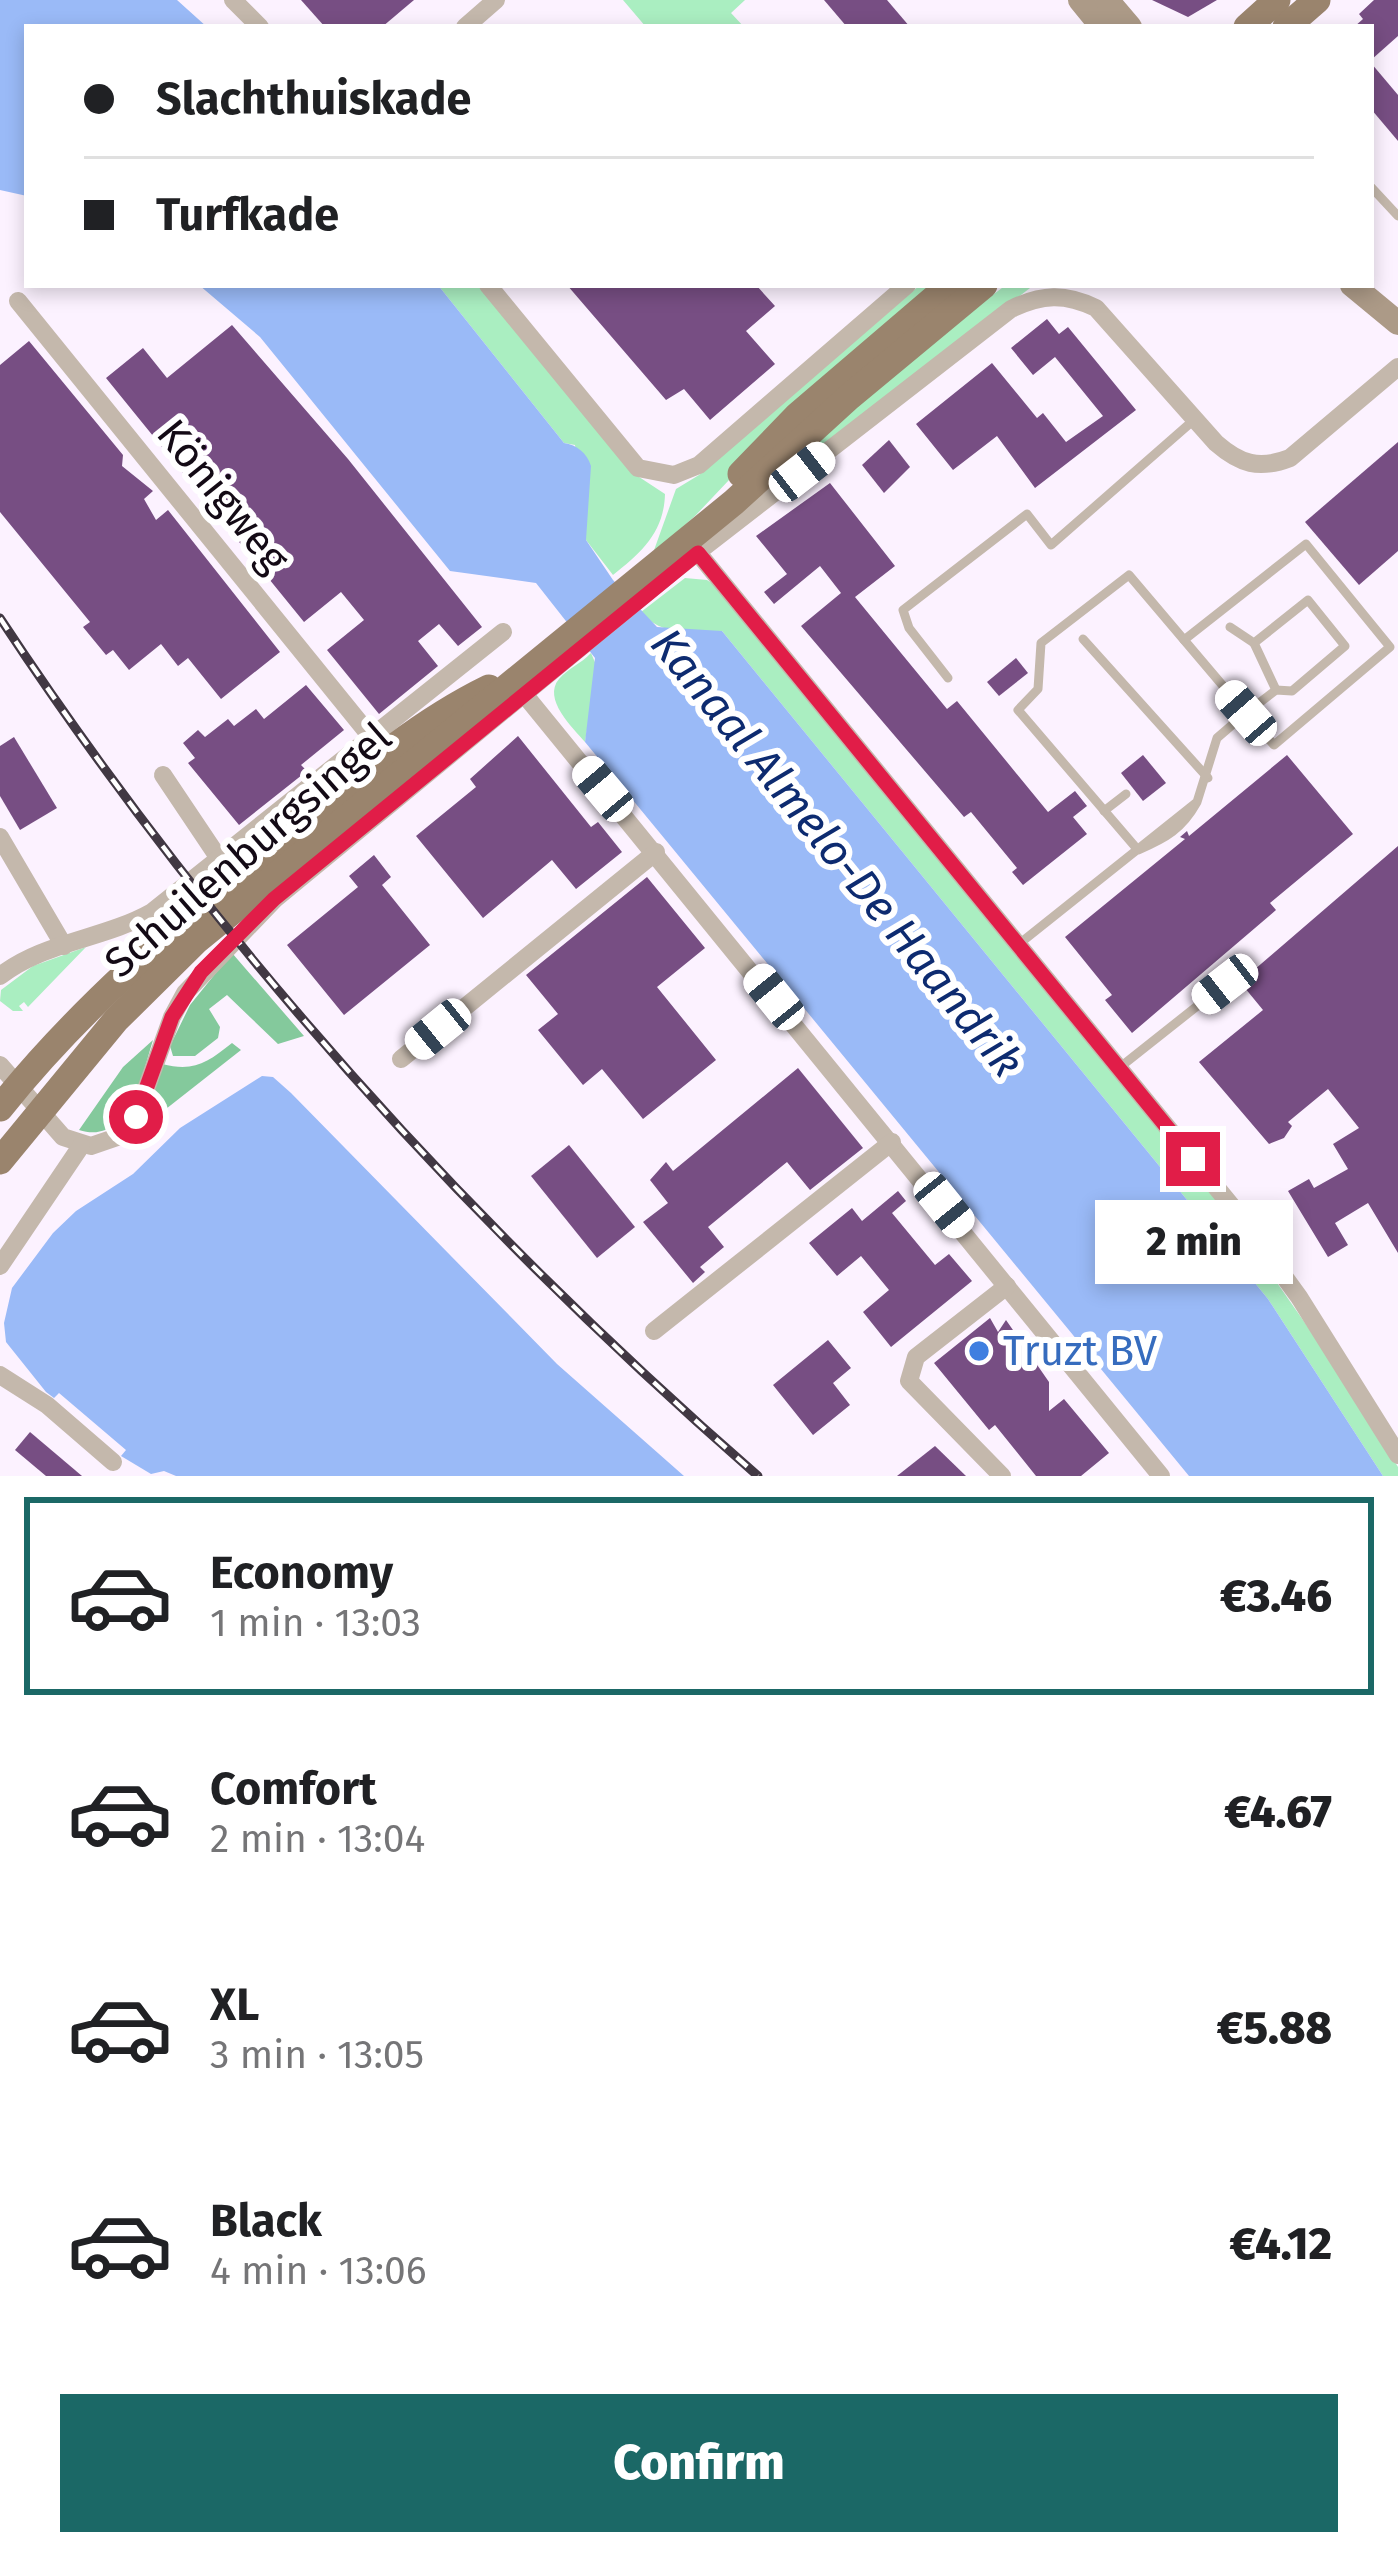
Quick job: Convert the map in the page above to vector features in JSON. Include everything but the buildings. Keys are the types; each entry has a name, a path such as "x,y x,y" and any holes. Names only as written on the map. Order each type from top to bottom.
{"main road":[{"path":"1079,0 1099,24"},
{"path":"1106,0 1127,24"},
{"path":"1249,24 1277,0"},
{"path":"1289,24 1317,0"},
{"name":"Schuilenburgsingel","path":"691,547 799,415 947,288"},
{"name":"Schuilenburgsingel","path":"0,1161 116,1020 197,940 691,547 849,397 980,288"},
{"path":"1358,292 1398,323"},
{"name":"Schuilenburgsingel","path":"6,1086 118,980 416,730 522,684"}],"street":[{"path":"233,0 257,24"},
{"path":"468,24 496,0"},
{"path":"490,288 638,468 674,475 699,465 904,288"},
{"path":"1398,367 1305,446 1274,464 1236,461 1096,308 1077,299 1034,298 1011,309 691,547 1019,944 1299,1297 1398,1455"},
{"name":"Königweg","path":"17,301 372,738"},
{"path":"0,976 64,946 130,924 220,860 503,632"},
{"path":"6,1086 63,1137 81,1146 112,1142 132,1126 172,1017 201,972 274,899 522,684 1161,1476"},
{"path":"163,775 220,860"},
{"path":"0,837 64,946"},
{"path":"401,1059 656,852"},
{"path":"654,1331 892,1142"},
{"path":"0,1265 81,1146"},
{"path":"1002,1476 909,1381 916,1358 1007,1286"},
{"path":"0,1375 47,1406 113,1462"}],"lane":[{"path":"1374,190 1398,216"},
{"path":"948,678 909,628 903,610 1027,514 1051,544 1196,419"},
{"path":"1138,850 1018,710 1038,689 1042,643 1130,575 1184,640 1274,745 1390,647 1306,544 1184,640"},
{"path":"1019,944 1181,819 1197,802 1208,778 1217,737 1276,689 1292,691 1345,646 1308,600 1253,643"},
{"path":"1230,627 1253,643 1276,689"},
{"path":"1083,639 1208,778"},
{"path":"1104,811 1126,794"},
{"path":"1119,1068 1225,984"}],"green space":[{"path":"623,0 745,0 731,13 741,24 643,24"},
{"path":"440,288 482,288 630,471 665,494 661,519 649,540 613,575 586,540 575,445 564,443"},
{"path":"917,288 939,288 764,443 653,553 676,489 699,475"},
{"path":"1002,288 1030,288 713,532 917,351"},
{"path":"685,578 707,580 719,588 1234,1221 1351,1389 1398,1467 1398,1476 1383,1476 1268,1299 722,631 668,629 641,612"},
{"path":"591,653 597,667 585,742 561,713 554,695 562,675"},
{"path":"86,947 28,1007 24,1002 19,1006 23,1011 13,1011 0,1001 1,990 33,966"},
{"path":"232,953 304,1036 278,1044 227,995 209,1009 220,1027 218,1038 195,1056 173,1056 170,1046 190,1005"},
{"path":"153,1040 138,1088 121,1118 96,1132 79,1130 123,1067"},
{"path":"232,1043 241,1050 143,1127 162,1064 200,1064"}],"water":[{"path":"0,0 177,0 204,24 24,24 24,195 0,190"},
{"name":"Kanaal Almelo-De Haandrik","path":"203,288 440,288 564,443 587,457 591,466 586,540 613,580 657,627 722,631 1268,1299 1383,1476 1189,1476 585,742 595,658 536,583 450,571 260,337"},
{"path":"262,1076 273,1077 291,1093 557,1364 684,1476 151,1474 121,1456 126,1450 59,1393 54,1398 46,1392 6,1342 4,1323 12,1288 53,1233 76,1211 133,1174 180,1128"}],"railway":[{"path":"0,618 167,852 350,1072 547,1281 758,1476"}],"place":[{"name":"Truzt BV","path":"979,1351"}],"route":[{"path":"136,1117 172,1017 201,972 274,899 698,553 1193,1159"}]}
